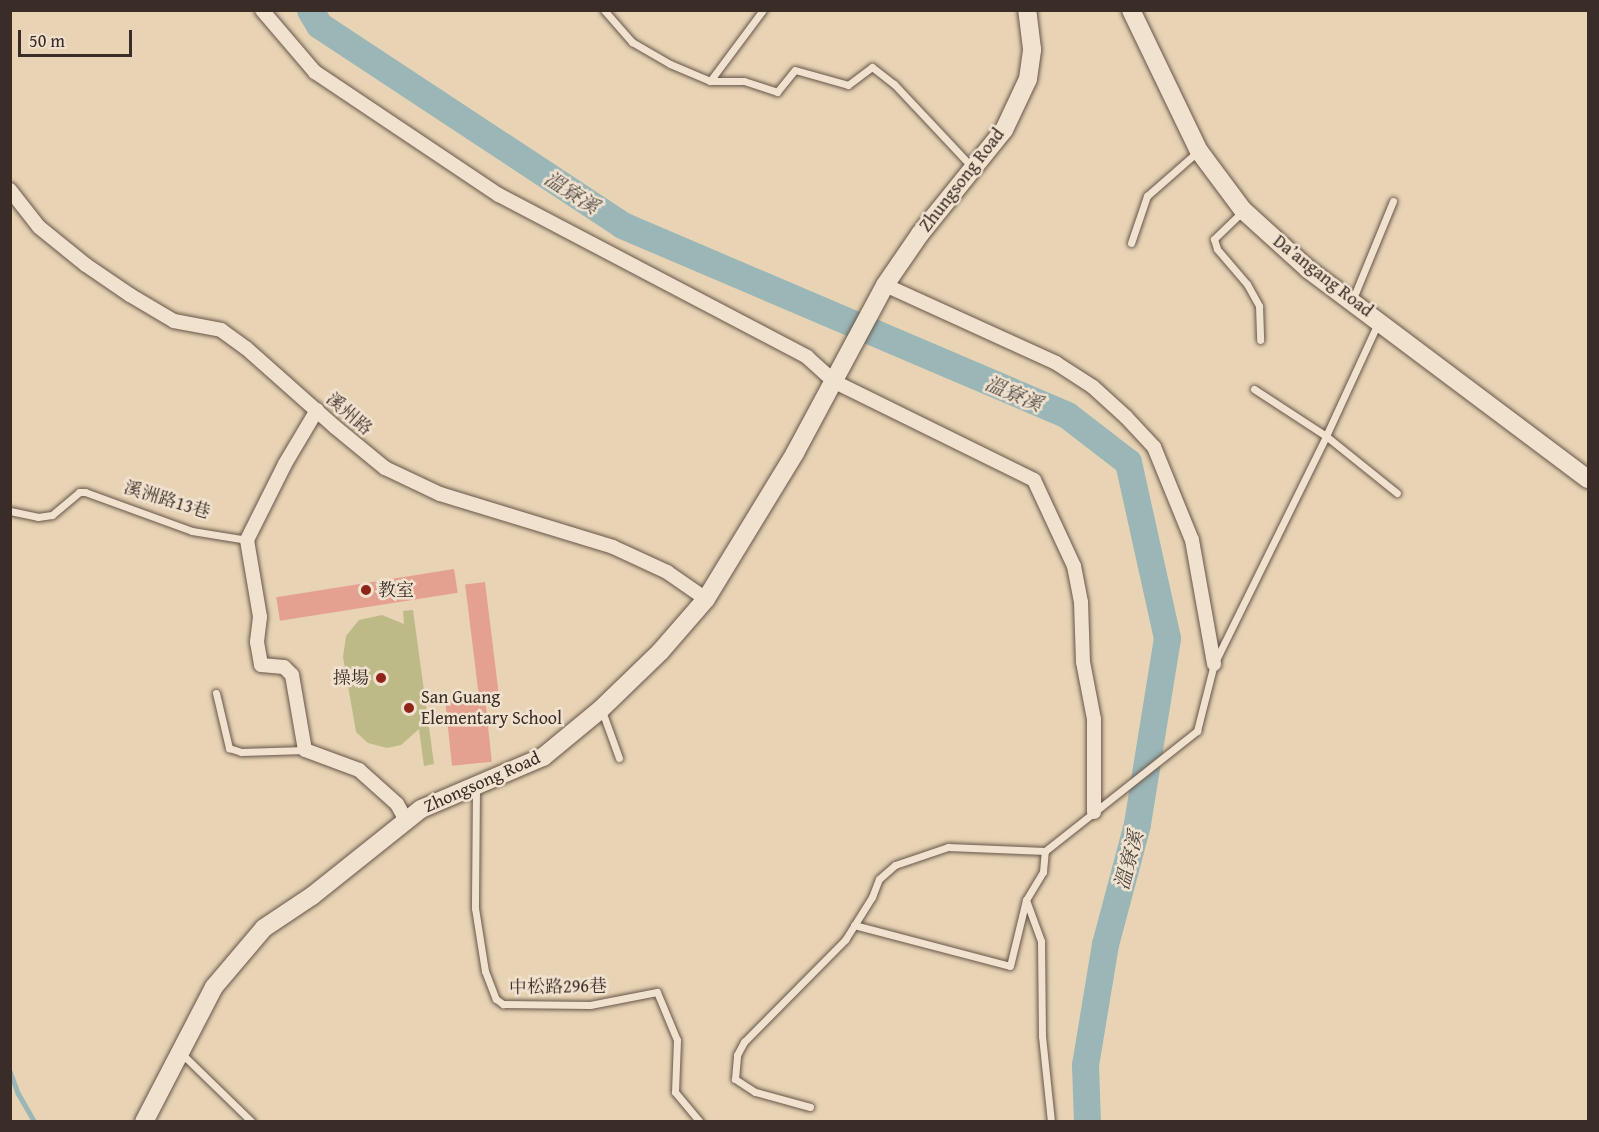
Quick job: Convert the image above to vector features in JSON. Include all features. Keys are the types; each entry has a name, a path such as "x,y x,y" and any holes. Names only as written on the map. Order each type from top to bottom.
{"street":[{"path":"262,10 315,72 499,195 807,357 835,382 1034,480 1074,567 1081,602 1083,662 1094,719 1094,812"},
{"name":"Zhungsong Road","path":"844,365 885,285 920,234 1004,130 1028,79 1032,49 1027,10"},
{"name":"Da’angang Road","path":"1135,14 1199,150 1244,210 1308,269 1588,479"},
{"name":"溪州路","path":"10,190 39,227 86,265 174,321 221,330 246,348 385,468 440,494 613,547 667,572 706,599"},
{"path":"885,285 1056,363 1093,387 1154,447 1192,540 1214,664"},
{"name":"Zhongsong Road","path":"144,1122 214,987 264,928 312,896 406,820 440,799 543,757 601,709 660,652 706,599 844,365"},
{"path":"317,410 285,464 247,540 260,617 257,642 261,665 284,667 292,675 305,750 359,770 397,804 406,820"}],"lane":[{"path":"604,10 632,42 670,64 710,81 744,81 777,92 795,70 848,85 872,67 894,84 972,167"},
{"path":"710,81 764,10"},
{"path":"1131,243 1147,196 1199,150"},
{"path":"1352,301 1393,201"},
{"path":"1244,210 1214,239 1217,249 1247,284 1259,306 1260,340"},
{"path":"810,1107 755,1092 735,1079 737,1055 744,1042 845,940 879,879 895,865 948,847 1045,851 1197,731 1214,664 1326,436 1379,320"},
{"path":"1254,389 1326,436 1397,494"},
{"name":"溪洲路13巷","path":"10,511 38,517 52,515 79,492 85,492 192,531 247,540"},
{"path":"216,693 229,748 241,752 305,750"},
{"path":"601,709 619,758"},
{"name":"中松路296巷","path":"476,785 475,908 484,971 496,999 503,1004 590,1005 657,992 676,1040 675,1092 700,1122"},
{"path":"854,925 1010,966 1026,900 1043,872 1045,851"},
{"path":"1026,900 1041,941 1042,1036 1051,1122"},
{"path":"179,1052 252,1122"}],"shaded area":[{"path":"413,610 434,764 424,766 419,729 401,745 387,748 368,743 356,732 343,657 346,636 359,620 382,615 404,624 403,611"}],"building":[{"name":"教室","path":"454,569 458,593 280,621 276,597"},
{"name":"教室","path":"485,582 498,691 479,694 465,584"},
{"path":"485,697 492,762 452,766 445,701"}],"waterway":[{"name":"溫寮溪","path":"310,10 319,25 622,225 1067,415 1128,462 1167,638 1137,824 1105,944 1085,1065 1087,1122"},
{"path":"10,1071 18,1093 35,1122"}],"place":[{"name":"教室","path":"366,590"},
{"name":"操場","path":"381,678"},
{"name":"San Guang Elementary School","path":"409,708"}]}
